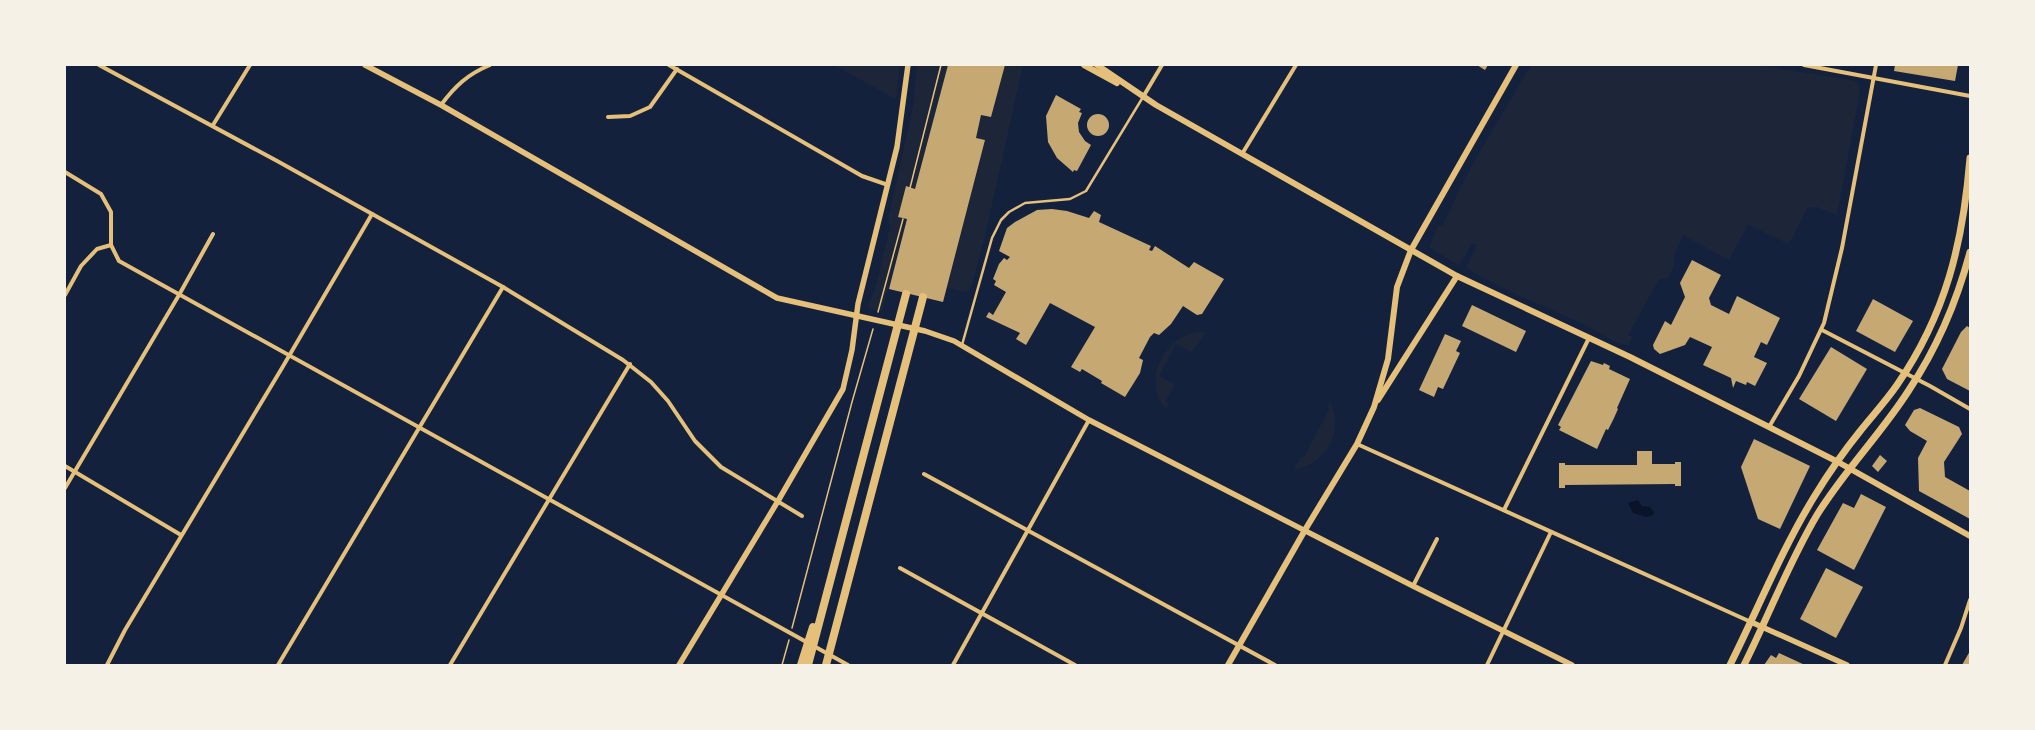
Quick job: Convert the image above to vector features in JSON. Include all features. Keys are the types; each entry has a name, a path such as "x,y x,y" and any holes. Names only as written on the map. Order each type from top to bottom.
{"highway":[{"path":"808,665 906,294"},
{"path":"826,665 923,297"},
{"path":"801,665 806,647 829,587"}],"main road":[{"path":"1084,65 1134,91"},
{"path":"1097,65 1143,97 1457,276 1589,338 1769,427 1838,462 1970,536"},
{"path":"1374,407 1388,358 1397,287 1411,250 1516,65"},
{"path":"1730,665 1797,526 1857,435 1888,398 1905,374 1931,327 1943,297 1958,248 1969,194 1970,158"},
{"path":"1744,665 1807,534 1836,486 1899,405 1916,379 1953,307 1970,252"},
{"path":"1228,665 1305,530 1357,444 1374,407 1457,276"}],"street":[{"path":"99,65 213,125 503,287 630,364 651,382 668,401 695,441 721,467 802,516"},
{"path":"213,125 250,65"},
{"path":"365,65 442,105 777,298 925,331 954,341 1089,420 1413,586 1572,665"},
{"path":"442,105 456,85 479,69 490,65"},
{"path":"669,65 862,176 888,185"},
{"path":"679,665 778,501 843,389 852,350 856,316 897,147 908,65"},
{"path":"1143,97 1162,65"},
{"path":"1242,154 1296,65"},
{"path":"1804,65 1970,96"},
{"path":"1769,427 1799,376 1822,330 1842,248 1876,65"},
{"path":"608,117 630,116 650,107 677,70"},
{"path":"65,172 101,194 111,212 111,245 119,261 721,596 848,665"},
{"path":"107,665 125,630 372,214"},
{"path":"65,488 179,295 213,234"},
{"path":"65,295 81,266 96,249 111,245"},
{"path":"278,665 503,287"},
{"path":"1822,330 1970,409"},
{"path":"1504,510 1589,338"},
{"path":"450,665 630,364"},
{"path":"953,665 1089,420"},
{"path":"1357,444 1762,628 1847,665"},
{"path":"65,466 181,535"},
{"path":"924,474 1275,665"},
{"path":"1486,665 1551,532"},
{"path":"1413,586 1437,539"},
{"path":"900,568 1075,665"},
{"path":"1945,665 1961,628 1970,600"}],"lane":[{"path":"962,345 992,238 1001,220 1009,212 1025,203 1040,200 1070,199 1083,194 1143,97"}],"path":[{"path":"910,188 941,65"},
{"path":"878,312 903,219"},
{"path":"791,631 850,408 873,329"},
{"path":"782,665 789,639"}],"shaded area":[{"path":"834,65 900,65 896,99"},
{"path":"917,65 948,65 915,189 906,187 898,216 907,219 882,311 870,309 868,306 876,286 890,227 888,220 913,106"},
{"path":"1005,65 1023,65 986,232 971,289 964,292 947,288 985,140 976,138 981,115 991,117"},
{"path":"1531,65 1759,65 1856,81 1859,85 1860,91 1837,215 1817,207 1808,207 1789,244 1748,225 1729,260 1683,235 1675,253 1673,268 1668,278 1659,279 1628,335 1632,337 1629,346 1612,340 1585,325 1495,284 1466,268 1477,245 1472,243 1459,266 1429,247 1438,226 1442,226 1449,213 1464,179"},
{"path":"1206,332 1192,352 1176,344 1159,376 1175,385 1165,400 1169,405 1166,409 1159,397 1156,384 1157,371 1162,358 1169,348 1180,339 1192,334"},
{"path":"1330,401 1334,413 1335,424 1334,435 1330,445 1315,461 1305,467 1294,470 1301,457 1304,457 1329,410 1327,408"},
{"path":"1638,500 1642,506 1650,507 1654,512 1653,515 1646,517 1633,513 1628,503"}],"building":[{"path":"948,65 1005,65 991,117 981,115 976,138 985,140 943,302 889,289 907,219 898,217 906,186 915,189"},
{"path":"1477,65 1488,65 1485,70"},
{"path":"1895,65 1958,65 1955,81 1894,71"},
{"path":"1056,95 1081,109 1079,112 1082,113 1078,123 1079,132 1085,141 1091,145 1077,171 1074,170 1073,172 1057,158 1048,142 1046,116"},
{"path":"1098,114 1106,117 1109,125 1106,133 1098,136 1090,133 1087,125 1090,117"},
{"path":"1052,209 1067,211 1089,218 1094,211 1101,215 1099,222 1151,246 1149,250 1152,251 1155,246 1189,268 1194,262 1224,279 1202,314 1197,315 1183,306 1171,324 1159,335 1154,333 1150,337 1139,358 1143,360 1140,373 1125,397 1101,383 1102,381 1082,369 1080,372 1071,367 1095,327 1050,303 1026,345 1016,339 1020,333 986,317 989,312 993,315 1006,292 994,285 996,281 993,279 999,264 1004,258 1007,260 1010,257 999,251 1007,228 1037,210"},
{"path":"1692,260 1721,275 1709,298 1711,305 1729,314 1737,296 1780,318 1767,345 1761,342 1754,357 1767,363 1755,386 1747,382 1746,385 1736,381 1733,388 1731,378 1703,365 1712,347 1690,337 1685,345 1660,354 1654,349 1653,345 1665,321 1671,325 1685,297 1680,283"},
{"path":"1873,299 1913,321 1895,352 1856,331"},
{"path":"1472,305 1526,331 1516,352 1462,326"},
{"path":"1967,326 1970,328 1970,391 1947,379 1942,369 1961,332"},
{"path":"1445,334 1461,341 1456,351 1460,353 1443,389 1438,387 1434,397 1419,390"},
{"path":"1831,347 1867,369 1836,421 1799,399"},
{"path":"1591,361 1603,365 1604,363 1610,366 1609,369 1630,379 1614,418 1608,430 1606,429 1597,449 1559,430 1561,427 1558,425"},
{"path":"1920,408 1959,427 1962,434 1944,462 1945,477 1970,491 1970,519 1919,491 1918,458 1927,441 1910,431 1905,425 1914,410"},
{"path":"1754,439 1810,466 1780,529 1758,519 1741,467"},
{"path":"1637,451 1652,451 1652,464 1675,464 1675,462 1681,462 1681,486 1675,486 1675,484 1565,485 1565,488 1559,488 1559,463 1565,463 1565,465 1637,465"},
{"path":"1880,455 1887,461 1878,472 1872,466"},
{"path":"1861,494 1886,507 1854,570 1817,550 1843,503 1854,508"},
{"path":"1826,568 1863,587 1836,638 1800,619"},
{"path":"1970,651 1970,665 1962,665"},
{"path":"1779,653 1805,665 1764,665 1771,655 1776,658"}]}
